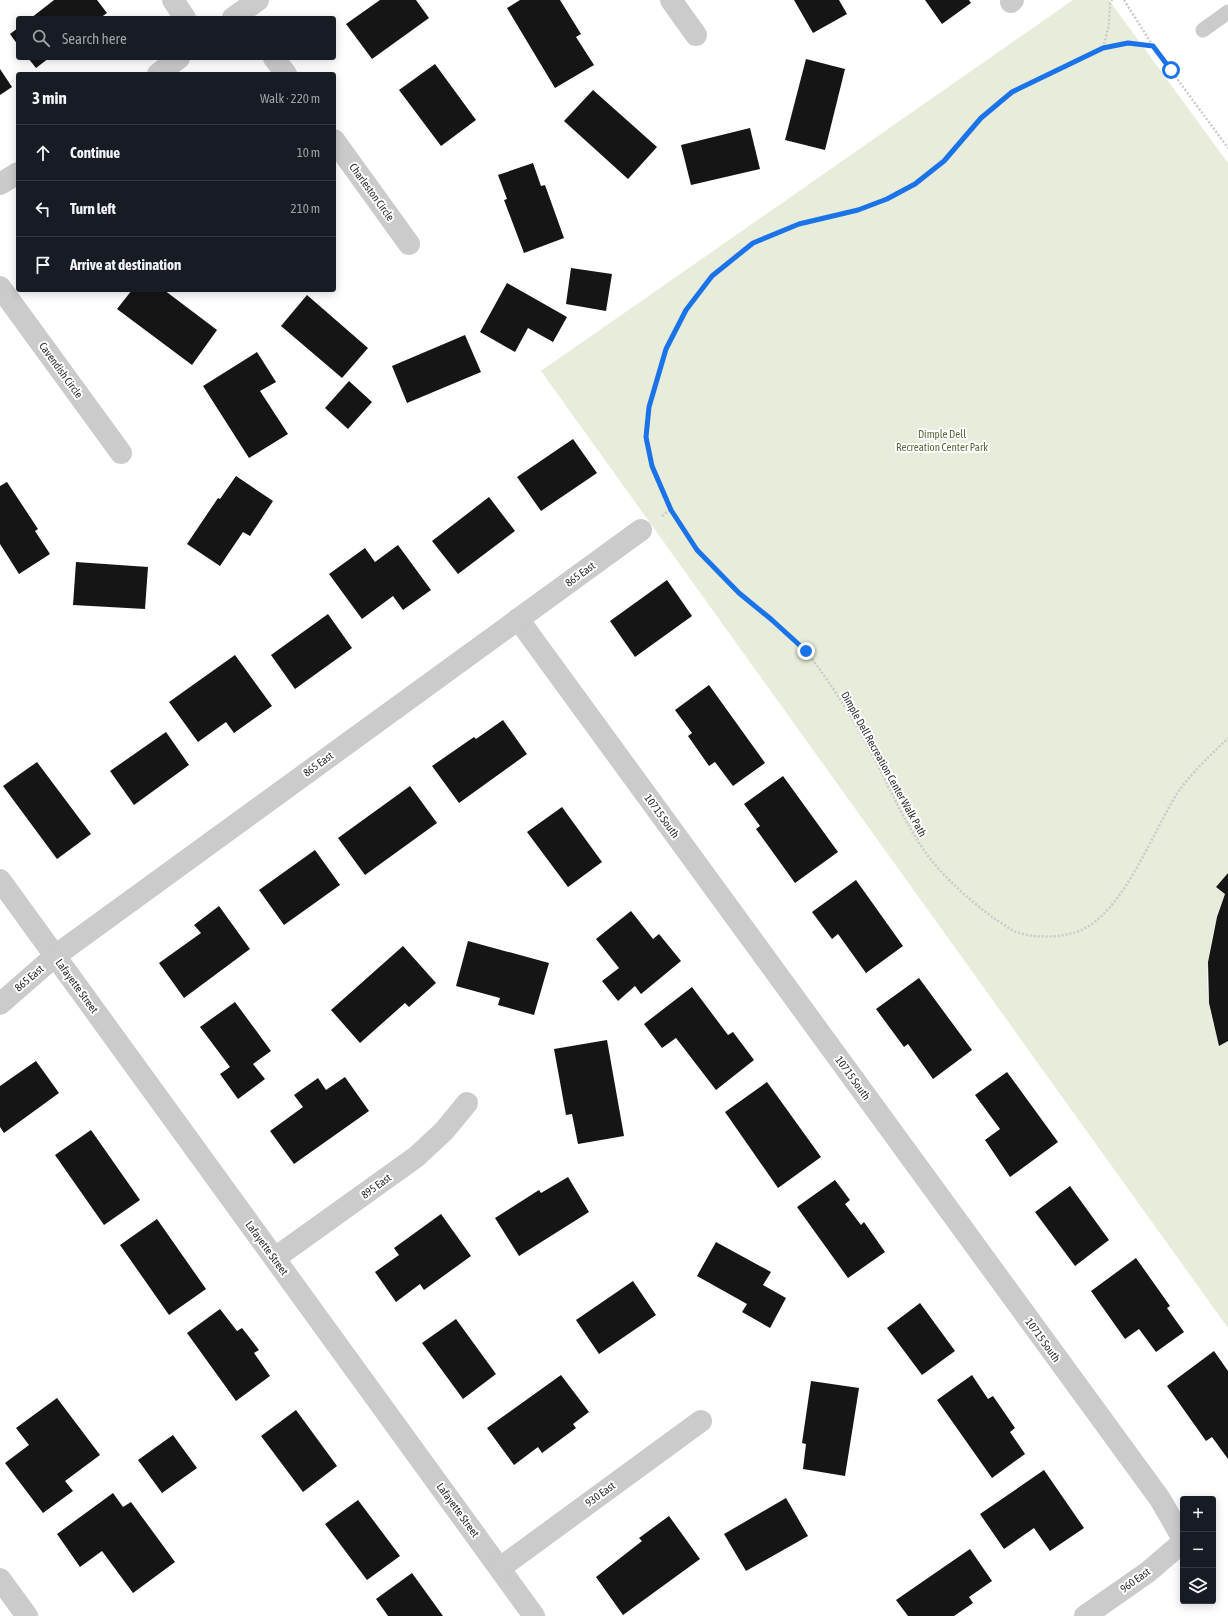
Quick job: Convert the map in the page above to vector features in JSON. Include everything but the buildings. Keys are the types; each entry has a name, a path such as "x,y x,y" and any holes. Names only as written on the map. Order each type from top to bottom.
{"street":[{"path":"173,0 184,16"},
{"path":"671,0 696,35"},
{"path":"161,72 176,60"},
{"path":"276,60 284,72"},
{"name":"Charleston Circle","path":"336,143 409,244"},
{"path":"0,184 16,174"},
{"name":"Cavendish Circle","path":"0,287 121,453"},
{"name":"865 East","path":"0,1004 55,956 641,530"},
{"name":"10715 South","path":"518,619 1160,1499 1180,1534"},
{"name":"Lafayette Street","path":"0,880 534,1616"},
{"name":"895 East","path":"275,1258 416,1157 444,1131 467,1103"},
{"name":"930 East","path":"500,1568 702,1421"},
{"name":"960 East","path":"1085,1616 1148,1572 1180,1545"},
{"path":"0,1579 27,1616"}],"lane":[{"path":"1203,30 1228,12"}],"path":[{"path":"1103,48 1109,25 1110,4 1112,0"},
{"path":"1124,0 1153,46 1228,148"},
{"name":"Dimple Dell Recreation Center Walk Path","path":"1153,46 1128,43 1103,48 1012,92 981,118 944,161 915,184 887,199 858,210 799,224 753,243 712,276 686,310 666,349 649,407 646,437 652,466 671,510 697,550 739,593 806,651 838,696 866,743 917,840 939,869 974,903 1012,931 1043,937 1075,933 1094,924 1113,904 1138,866 1179,791 1207,758 1228,738"}],"green space":[{"name":"Dimple Dell Recreation Center Park","path":"1073,0 1109,0 1228,163 1228,873 1216,887 1225,894 1210,947 1207,989 1219,1046 1228,1041 1228,1328 541,371"}],"route":[{"path":"806,651 739,593 697,550 671,510 652,466 646,437 649,407 666,349 686,310 712,276 753,243 799,224 858,210 887,199 915,184 944,161 981,118 1012,92 1047,74 1103,48 1128,43 1153,46 1171,70"}]}
